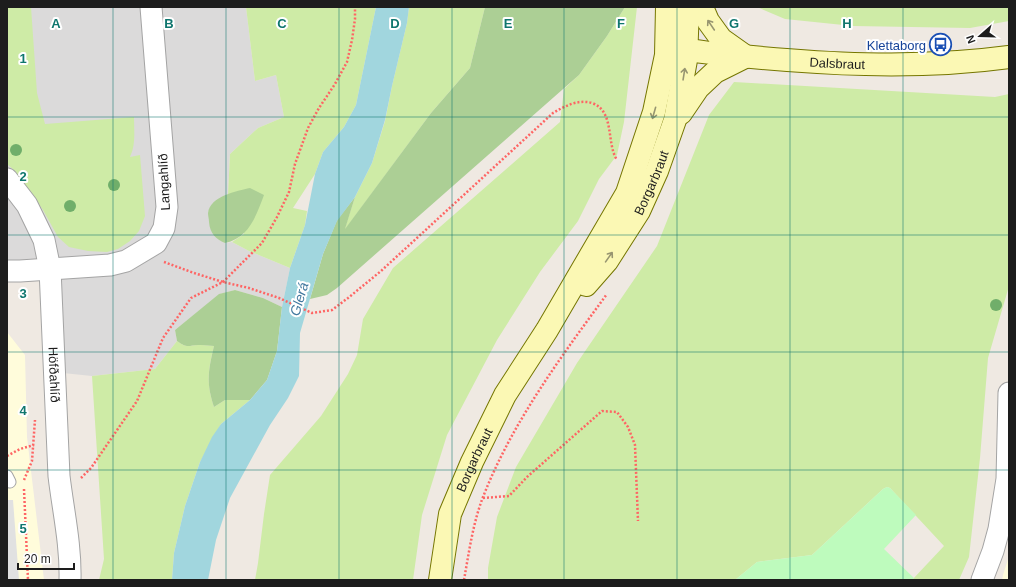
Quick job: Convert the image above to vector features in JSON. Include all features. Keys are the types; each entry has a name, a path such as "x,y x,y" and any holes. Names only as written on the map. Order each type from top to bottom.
{"street":[{"name":"Langahlíð","path":"7,270 20,271 110,265 126,261 156,243 164,228 167,207 151,7"},
{"name":"Borgarbraut","path":"547,330 607,261 639,212 657,171 675,120 676,48 667,7"},
{"name":"Borgarbraut","path":"440,580 450,514 472,462 505,395 547,330 627,193 654,112 666,55 676,48 688,7"},
{"path":"675,120 698,88 715,72 746,56 721,39 708,21 702,7"},
{"name":"Dalsbraut","path":"676,48 804,62 891,65 968,62 1009,57"},
{"name":"Höfðahlíð","path":"7,179 27,206 44,240 50,269 59,476 67,531 70,580"},
{"path":"982,580 999,529 1007,479 1009,393"}],"path":[{"path":"81,478 91,468 137,401 163,338 190,298 223,282 262,243 289,192 295,164 308,128 347,62 355,20 355,7"},
{"path":"141,252 194,273 279,298 312,313 332,310 381,271 553,113 564,107 577,102 585,101 594,104 603,110 607,119 610,144 616,160 636,165"},
{"path":"483,498 509,496 527,477 585,425 602,412 617,412 628,427 635,445 637,465 638,521"},
{"path":"28,580 24,482 32,461 35,417"}],"shaded area":[{"path":"7,7 246,7 255,81 276,75 284,117 258,128 230,154 228,194 213,203 208,212 225,243 232,242 249,251 290,268 282,307 263,298 235,290 220,294 175,330 177,341 155,369 92,376 63,373 51,267 7,270"},
{"path":"7,332 25,355 27,437 44,580 7,580"},
{"path":"7,500 13,500 19,580 7,580"},
{"path":"1009,556 1009,580 1002,580 1003,575"}],"green space":[{"path":"7,7 31,7 37,93 45,124 134,117 134,142 130,157 140,155 145,216 139,231 130,241 118,249 107,252 88,251 69,247 58,237 43,210 15,171 7,164"},
{"path":"246,7 376,7 356,105 344,127 323,152 315,174 293,208 307,211 305,225 290,268 249,251 232,242 244,234 228,194 230,154 258,128 284,117 276,75 255,81"},
{"path":"409,7 485,7 470,68 431,113 344,231 355,197 372,163 385,121 407,23"},
{"path":"485,7 625,7 607,36 579,75 337,288 327,295 310,299 323,254 337,220 355,197 345,229 431,113 470,68"},
{"path":"625,7 637,7 624,122 617,155 599,179 578,221 540,272 497,340 447,435 422,515 413,580 255,580 270,475 321,416 348,374 357,355 363,319 393,268 560,122 564,89 579,75 607,36"},
{"path":"757,7 1009,7 1009,21 970,28 853,26 785,19"},
{"path":"734,82 995,97 1009,94 1009,286 988,358 980,458 969,557 959,580 912,580 944,546 890,488 887,487 883,489 812,555 757,562 735,580 488,580 488,568 497,517 516,467 577,363 657,246 709,115"},
{"path":"250,188 264,195 258,211 246,231 233,240 225,243 216,238 210,226 208,213 210,207 219,198 225,195"},
{"path":"235,290 263,298 282,307 277,351 267,380 250,400 225,400 214,407 211,399 209,377 210,363 214,346 184,345 177,341 175,330 219,294"},
{"path":"177,341 187,346 214,346 210,363 209,383 214,407 225,400 250,400 221,424 200,462 185,506 174,553 172,580 99,580 104,559 92,376 155,369"},
{"path":"887,487 890,488 916,515 884,549 914,578 912,580 735,580 757,562 812,555 883,489"}],"water":[{"name":"Glerá","path":"376,7 409,7 407,23 385,120 372,163 355,197 337,221 323,254 300,333 299,376 288,398 270,425 230,498 216,540 208,580 172,580 174,553 185,506 200,462 212,437 221,424 250,400 267,380 277,351 282,307 290,268 305,225 315,174 323,152 344,127 356,105"}],"place":[{"name":"Klettaborg","path":"941,45"}]}
